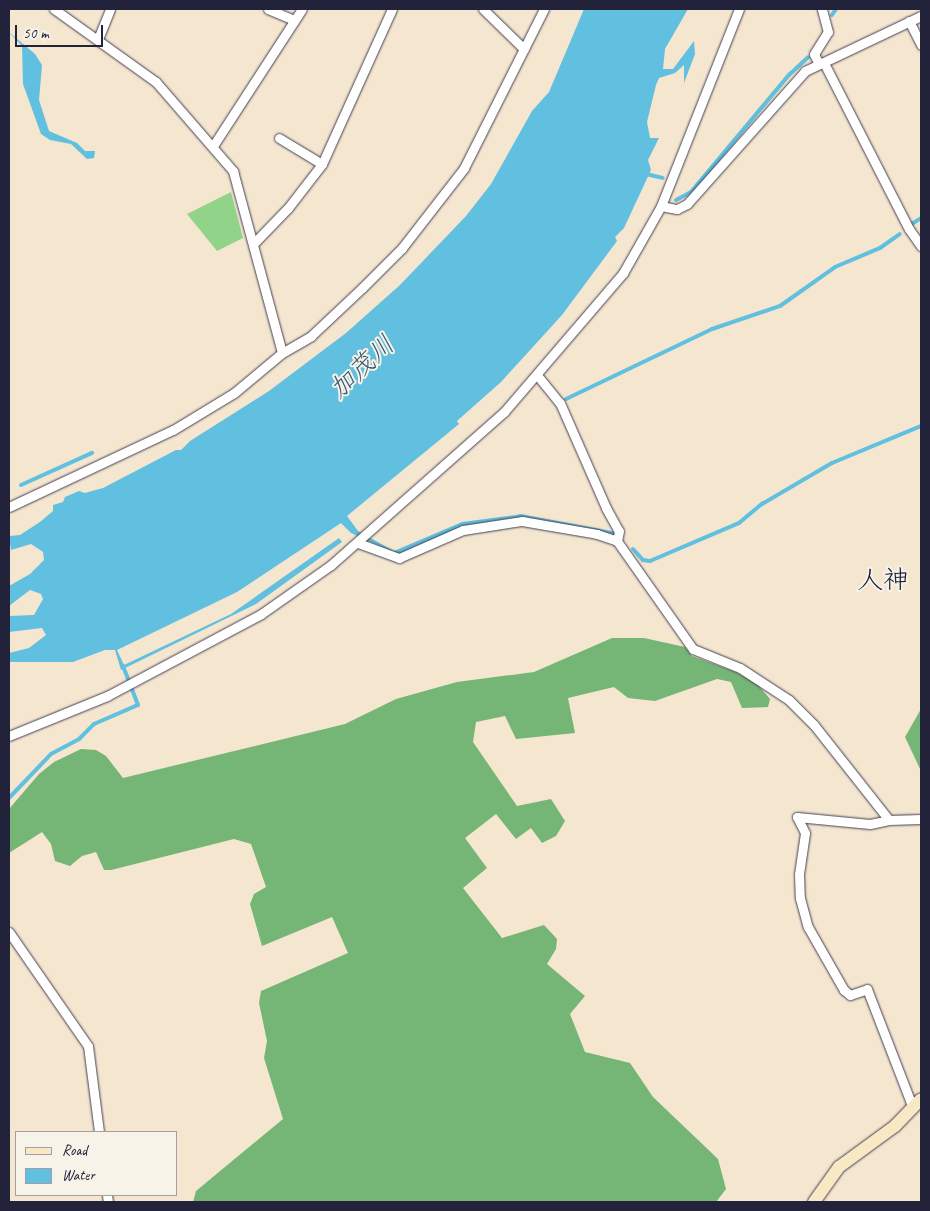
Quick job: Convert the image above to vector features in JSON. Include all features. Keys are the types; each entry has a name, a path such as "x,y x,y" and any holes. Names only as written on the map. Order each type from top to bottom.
{"main road":[{"path":"814,1202 839,1168 874,1144 917,1103"}],"street":[{"path":"54,9 156,82 233,171 255,242 282,353"},
{"path":"98,39 110,9"},
{"path":"268,9 294,20"},
{"path":"213,146 302,9"},
{"path":"255,242 288,208 322,164 392,9"},
{"path":"483,9 524,49"},
{"path":"9,508 173,430 234,393 282,353 311,336 402,248 428,217 482,137 544,9"},
{"path":"9,736 107,696 191,654 261,614 358,543 504,412 614,287 661,206 740,9"},
{"path":"822,9 828,32 814,54 886,180 908,230 921,246"},
{"path":"661,206 677,209 687,204 805,70 921,16"},
{"path":"909,22 921,45"},
{"path":"279,138 322,164"},
{"path":"537,375 560,402 606,508 619,531 617,541"},
{"path":"358,543 399,558 463,530 522,521 596,534 617,541 693,649 740,668 789,700 814,725 888,820"},
{"path":"917,1103 867,989 850,995 844,990 808,927 800,898 799,874 805,833 797,817 870,824 888,820 921,820"},
{"path":"9,932 88,1046 99,1131"}],"green space":[{"path":"231,192 243,238 217,251 187,214"},
{"path":"612,638 644,638 685,647 692,656 738,673 758,685 770,699 768,707 742,708 731,682 717,679 655,701 628,698 614,687 568,698 575,733 516,739 505,716 476,722 473,742 517,806 551,799 565,821 556,836 542,843 531,828 516,839 496,814 465,838 487,868 463,888 502,938 544,925 557,939 556,949 547,964 585,996 570,1014 585,1052 630,1063 653,1097 718,1159 726,1189 716,1202 193,1202 196,1191 283,1119 264,1058 267,1041 259,1003 261,991 348,953 332,917 262,946 250,904 254,894 266,887 251,844 234,839 111,870 104,870 96,852 82,856 70,866 55,861 51,844 42,832 9,853 9,809 39,774 54,762 81,749 96,750 106,756 123,778 345,724 396,699 457,682 534,672"},
{"path":"921,709 921,771 905,737"}],"water":[{"name":"加茂川","path":"584,9 688,9 665,49 663,69 673,69 694,41 695,54 684,83 684,65 675,73 659,78 656,85 647,122 650,138 659,138 648,160 651,170 624,228 615,237 617,241 562,315 501,382 457,421 459,424 347,516 358,531 394,551 462,522 523,514 521,519 476,524 409,553 397,554 351,533 341,523 237,592 117,650 124,665 231,614 339,538 342,542 256,604 121,670 115,650 105,650 73,662 9,662 9,653 29,648 46,635 42,628 9,632 9,616 34,615 43,599 41,594 30,590 9,606 9,586 30,574 44,560 43,552 31,544 11,550 9,536 20,535 40,522 53,511 53,505 63,502 65,497 79,491 85,493 103,488 176,450 181,450 190,441 269,391 346,333 400,285 466,216 491,184 532,111 549,92"},
{"path":"9,32 35,54 42,65 39,100 49,131 77,143 85,151 95,151 94,158 87,159 71,144 50,140 41,134 23,84 22,46"}],"waterway":[{"path":"832,15 836,9"},
{"path":"676,200 691,192 789,75 808,57"},
{"path":"646,174 663,178"},
{"path":"910,225 921,218"},
{"path":"566,399 712,329 780,306 835,267 880,248 900,234"},
{"path":"633,549 643,560 650,561 739,523 762,504 832,463 921,426"},
{"path":"21,485 92,453"},
{"path":"520,516 612,533"},
{"path":"9,798 51,754 79,739 94,724 138,705 123,666"}],"district":[{"name":"人神","path":"883,580"}]}
